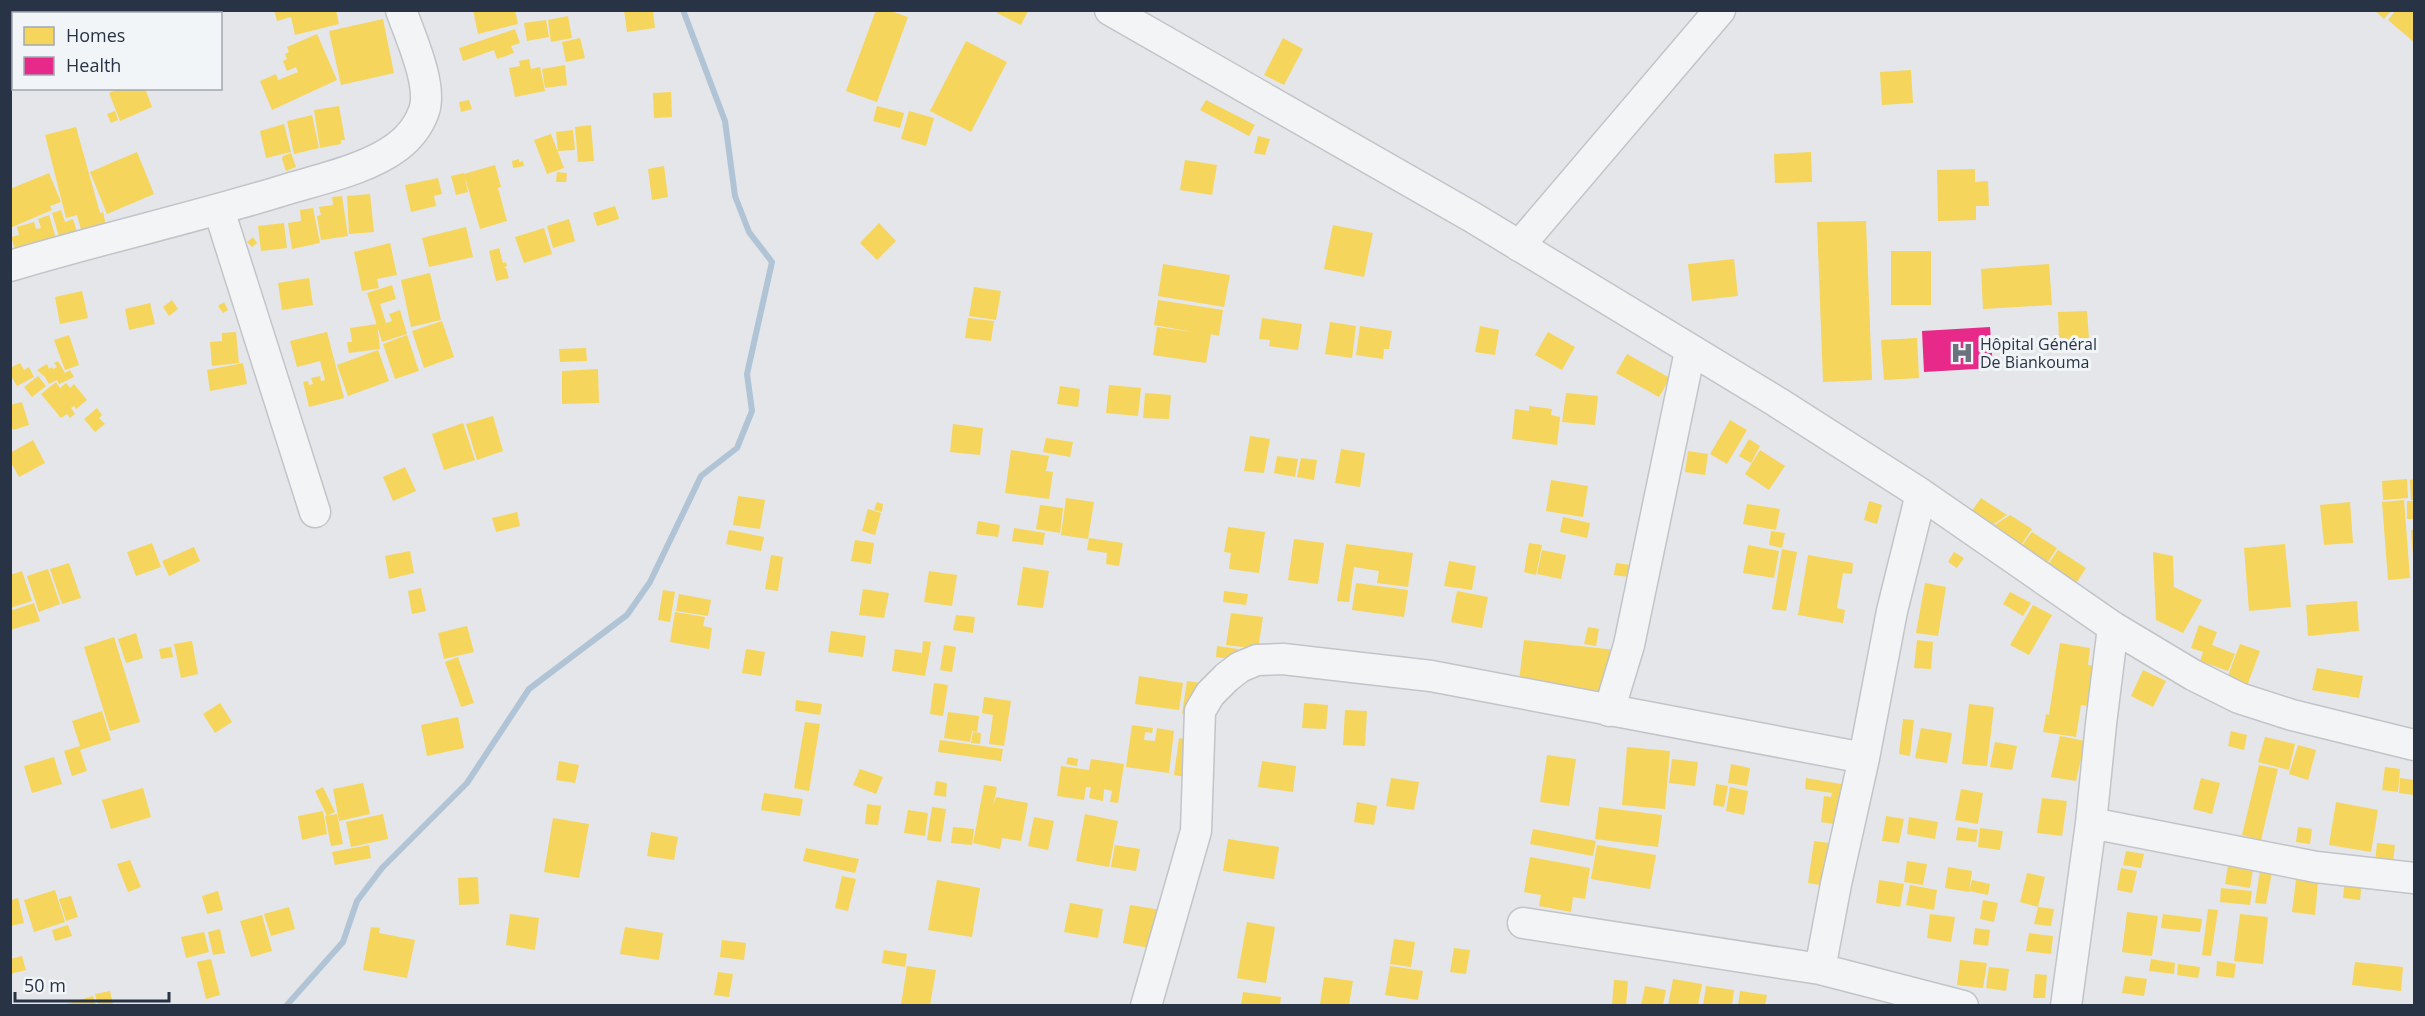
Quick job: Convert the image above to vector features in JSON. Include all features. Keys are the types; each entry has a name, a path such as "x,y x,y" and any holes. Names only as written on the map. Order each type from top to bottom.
{"street":[{"path":"10,267 219,210 356,168 396,148 410,135 421,117 427,97 401,10"},
{"path":"1110,10 1519,246 1777,402 1921,494 2113,627 2184,670 2239,698 2292,715 2415,745"},
{"path":"1519,246 1720,10"},
{"path":"219,210 315,512"},
{"path":"1609,711 1629,645 1690,351"},
{"path":"1820,969 1892,611 1921,494"},
{"path":"2066,1005 2091,823 2113,627"},
{"path":"1146,1005 1196,831 1200,711 1210,694 1240,667 1257,660 1283,659 1431,676 1864,758"},
{"path":"2091,823 2316,867 2415,878"},
{"path":"1523,923 1820,969 1962,1005"}],"building: Homes":[{"path":"274,10 336,10 339,24 295,35 291,17 277,21"},
{"path":"473,10 515,10 518,24 478,34"},
{"path":"624,10 653,10 655,28 627,32"},
{"path":"876,10 888,10 908,17 877,102 846,91"},
{"path":"998,10 1028,11 1021,25 997,13"},
{"path":"2374,10 2392,10 2384,19"},
{"path":"2396,10 2414,10 2414,42 2388,20"},
{"path":"568,16 572,38 551,42 548,20"},
{"path":"383,19 394,73 341,85 329,31"},
{"path":"546,20 549,37 527,41 524,23"},
{"path":"515,29 520,43 511,46 514,53 497,59 494,50 463,61 459,48"},
{"path":"317,34 337,80 272,110 260,81 276,74 278,80 298,72 296,67 287,71 283,61 287,59 285,54 289,52 287,47"},
{"path":"580,38 585,58 566,62 562,42"},
{"path":"1283,38 1303,49 1284,85 1264,75"},
{"path":"966,41 1007,62 971,132 930,111"},
{"path":"529,59 531,69 540,67 545,91 515,97 509,68 520,66 519,61"},
{"path":"565,65 567,85 545,88 542,69"},
{"path":"1911,70 1913,103 1882,105 1880,72"},
{"path":"116,90 146,90 152,107 120,121 109,93"},
{"path":"671,92 672,117 654,118 653,93"},
{"path":"469,100 472,109 461,112 459,102"},
{"path":"1206,100 1255,125 1249,136 1200,110"},
{"path":"339,106 345,140 341,140 341,144 320,148 314,110"},
{"path":"877,106 904,113 900,128 873,121"},
{"path":"115,111 118,120 111,123 107,114"},
{"path":"909,111 934,118 926,146 901,139"},
{"path":"312,115 319,148 294,154 287,121"},
{"path":"284,124 291,152 266,158 260,131"},
{"path":"591,125 594,161 578,162 575,127"},
{"path":"76,127 100,213 103,212 107,230 83,237 77,215 66,218 45,135"},
{"path":"573,130 575,150 558,151 556,132"},
{"path":"551,134 564,168 547,174 534,140"},
{"path":"1258,136 1270,139 1265,155 1254,153"},
{"path":"137,152 154,194 107,214 90,172"},
{"path":"1811,152 1812,182 1775,183 1774,154"},
{"path":"291,153 296,167 286,171 282,159 283,156"},
{"path":"519,159 519,162 523,161 524,166 513,168 512,161"},
{"path":"1185,160 1217,165 1212,195 1180,190"},
{"path":"495,165 501,187 498,188 507,221 480,229 464,174"},
{"path":"664,166 668,197 652,200 648,169"},
{"path":"1975,169 1975,182 1988,181 1989,206 1976,206 1976,220 1938,221 1937,170"},
{"path":"557,172 567,173 566,182 556,182"},
{"path":"49,173 61,202 50,206 52,210 10,228 10,189"},
{"path":"464,173 468,192 456,195 451,176"},
{"path":"438,178 442,194 434,196 436,206 411,212 405,185"},
{"path":"370,194 374,232 349,234 347,196"},
{"path":"342,196 348,236 321,240 317,216 321,215 319,207 333,205 332,197"},
{"path":"615,206 619,219 597,226 593,213"},
{"path":"313,208 320,243 292,249 288,223 301,221 300,210"},
{"path":"61,210 65,222 73,219 79,238 61,243 52,213"},
{"path":"49,215 58,245 18,258 11,237 19,235 17,227 34,222 36,229 41,228 38,219"},
{"path":"569,219 575,241 553,248 547,226"},
{"path":"1866,221 1872,380 1823,382 1817,222"},
{"path":"284,223 287,248 261,251 258,226"},
{"path":"879,223 896,241 877,260 860,243"},
{"path":"1333,225 1373,233 1364,277 1324,269"},
{"path":"466,227 473,257 429,267 422,238"},
{"path":"544,228 552,254 524,263 515,237"},
{"path":"253,237 257,243 252,247 247,242"},
{"path":"390,243 397,275 377,279 379,288 362,291 354,252"},
{"path":"499,248 503,263 506,262 507,266 504,268 509,278 496,281 489,251"},
{"path":"1891,251 1931,251 1931,305 1891,305"},
{"path":"1734,259 1738,296 1692,301 1688,264"},
{"path":"1163,264 1230,275 1224,307 1158,296"},
{"path":"2049,264 2052,305 1983,309 1981,269"},
{"path":"430,273 441,320 411,327 401,280"},
{"path":"309,278 313,305 282,310 278,283"},
{"path":"392,285 396,299 380,304 386,323 392,321 389,314 400,310 407,334 382,342 367,293"},
{"path":"974,287 1001,291 996,320 969,316"},
{"path":"82,291 88,318 60,324 55,297"},
{"path":"172,300 178,309 169,316 163,307"},
{"path":"1158,300 1223,310 1219,336 1211,334 1206,363 1153,355 1157,327 1193,332 1154,325"},
{"path":"224,302 228,310 223,313 218,306"},
{"path":"150,303 155,324 129,330 125,309"},
{"path":"2087,311 2089,339 2059,341 2058,312"},
{"path":"968,318 994,321 991,341 965,338"},
{"path":"1262,318 1302,324 1298,350 1269,346 1270,340 1259,339"},
{"path":"442,321 454,357 424,368 412,331"},
{"path":"1330,322 1356,326 1352,358 1325,354"},
{"path":"377,324 380,349 349,353 347,342 352,342 350,328"},
{"path":"1360,326 1392,331 1389,349 1384,349 1383,359 1356,355"},
{"path":"1480,326 1499,330 1495,355 1475,352"},
{"path":"236,332 239,363 212,366 210,342 222,341 222,333"},
{"path":"327,332 344,398 309,407 303,382 308,381 309,385 313,384 311,378 320,376 321,381 325,380 320,361 297,367 290,341"},
{"path":"1548,332 1575,347 1562,370 1535,355"},
{"path":"69,335 79,365 65,370 54,340"},
{"path":"407,335 419,371 395,379 383,344"},
{"path":"1917,338 1919,378 1884,380 1881,340"},
{"path":"586,348 587,361 560,362 559,349"},
{"path":"378,350 389,381 348,396 337,365"},
{"path":"1627,354 1670,378 1659,397 1616,373"},
{"path":"58,361 65,373 70,370 74,377 59,384 57,380 49,384 37,370 47,364 49,369 52,367 53,369 57,367 54,363"},
{"path":"20,363 24,370 29,367 34,377 17,386 10,374 10,368"},
{"path":"243,363 247,384 210,391 207,370"},
{"path":"598,369 599,403 562,404 562,371"},
{"path":"38,376 46,386 32,397 24,387"},
{"path":"56,382 60,388 66,383 70,388 74,384 87,400 76,409 74,406 71,408 75,414 70,418 67,414 61,418 41,394"},
{"path":"1109,385 1141,388 1138,416 1106,413"},
{"path":"1060,386 1080,389 1078,407 1057,404"},
{"path":"1145,393 1171,395 1169,419 1143,418"},
{"path":"1566,393 1598,396 1595,425 1562,422"},
{"path":"22,402 29,425 13,430 10,422 10,405"},
{"path":"1529,406 1552,409 1551,415 1560,417 1557,445 1512,439 1515,409 1529,411"},
{"path":"97,408 102,415 99,418 105,424 95,432 84,419"},
{"path":"493,416 503,451 477,460 466,424"},
{"path":"1730,420 1747,430 1727,464 1710,454"},
{"path":"463,423 475,460 444,470 432,434"},
{"path":"953,424 983,428 980,455 950,452"},
{"path":"1250,436 1270,439 1264,473 1244,471"},
{"path":"1046,438 1073,442 1070,457 1043,452"},
{"path":"1749,439 1760,446 1751,463 1739,456"},
{"path":"33,440 45,463 19,477 10,461 10,453"},
{"path":"1341,449 1365,453 1360,487 1335,483"},
{"path":"1011,450 1049,456 1046,471 1053,472 1049,499 1005,493"},
{"path":"1760,450 1785,466 1769,490 1745,474"},
{"path":"1688,451 1708,454 1705,475 1685,472"},
{"path":"1277,456 1298,459 1295,477 1274,473"},
{"path":"1301,458 1317,460 1314,480 1297,477"},
{"path":"405,467 416,491 393,501 383,477"},
{"path":"2407,479 2408,498 2383,500 2382,481"},
{"path":"2414,479 2414,500 2411,500 2410,480"},
{"path":"1551,480 1588,486 1583,517 1546,511"},
{"path":"738,496 765,500 760,529 733,525"},
{"path":"1066,498 1094,502 1088,539 1061,535"},
{"path":"1981,498 2007,515 1991,526 1971,512"},
{"path":"2404,500 2410,578 2388,580 2382,502"},
{"path":"1869,501 1882,505 1877,524 1864,520"},
{"path":"2407,501 2414,501 2414,519 2407,519"},
{"path":"877,502 883,504 882,512 874,510"},
{"path":"2350,502 2353,543 2324,545 2320,505"},
{"path":"1747,504 1780,509 1776,530 1743,524"},
{"path":"1040,505 1063,508 1060,533 1036,529"},
{"path":"868,509 881,513 875,535 862,531"},
{"path":"517,512 520,526 496,532 492,518"},
{"path":"2010,515 2032,529 2019,548 1990,528"},
{"path":"1563,517 1590,523 1587,538 1560,532"},
{"path":"978,521 1000,525 998,537 976,534"},
{"path":"1228,527 1265,532 1259,573 1229,569 1231,553 1224,552"},
{"path":"1014,528 1045,533 1043,545 1012,541"},
{"path":"729,530 764,537 761,551 726,544"},
{"path":"2411,530 2414,530 2414,556 2413,556"},
{"path":"1771,531 1785,533 1782,548 1769,545"},
{"path":"2032,532 2057,548 2046,565 2020,548"},
{"path":"1089,538 1123,543 1119,566 1106,564 1107,553 1087,550"},
{"path":"1294,539 1324,543 1318,584 1288,580"},
{"path":"855,540 874,543 871,564 851,561"},
{"path":"152,543 161,567 136,576 127,552"},
{"path":"1529,543 1542,545 1536,575 1524,572"},
{"path":"1346,544 1413,553 1408,587 1377,583 1379,571 1354,567 1349,602 1337,601"},
{"path":"2285,544 2291,607 2249,611 2244,548"},
{"path":"1748,545 1779,551 1774,578 1743,573"},
{"path":"194,547 200,561 169,576 162,561"},
{"path":"1782,549 1797,552 1786,611 1772,609"},
{"path":"1542,550 1566,555 1561,579 1537,574"},
{"path":"2058,550 2086,568 2075,585 2047,566"},
{"path":"410,551 414,573 389,579 385,556"},
{"path":"1954,552 1964,558 1957,568 1948,562"},
{"path":"2153,552 2173,556 2174,587 2202,600 2183,633 2156,620"},
{"path":"771,555 783,557 778,591 765,589"},
{"path":"1808,555 1853,563 1852,574 1843,573 1837,608 1845,610 1843,623 1798,615"},
{"path":"1449,561 1476,566 1472,590 1444,586"},
{"path":"69,563 81,598 62,604 50,569"},
{"path":"1616,563 1631,565 1629,577 1614,575"},
{"path":"1023,567 1049,571 1043,608 1017,605"},
{"path":"48,569 60,604 39,612 27,576"},
{"path":"22,571 32,601 10,608 10,575"},
{"path":"929,571 957,575 952,606 924,602"},
{"path":"1356,583 1408,590 1404,617 1352,610"},
{"path":"1925,583 1946,587 1938,636 1916,633"},
{"path":"421,588 426,611 412,614 408,591"},
{"path":"863,589 889,593 884,618 859,615"},
{"path":"663,590 675,592 670,622 658,620"},
{"path":"1224,591 1248,594 1246,605 1223,602"},
{"path":"1457,591 1488,597 1482,628 1451,622"},
{"path":"2010,592 2031,603 2023,616 2003,604"},
{"path":"679,594 711,600 708,616 676,611"},
{"path":"2357,601 2359,631 2308,636 2306,605"},
{"path":"34,603 40,621 10,630 10,611"},
{"path":"2033,605 2052,615 2029,655 2010,645"},
{"path":"675,612 705,617 703,626 712,628 709,649 670,642"},
{"path":"1231,613 1263,617 1258,649 1226,645"},
{"path":"956,615 975,617 973,633 953,630"},
{"path":"2199,625 2217,632 2212,645 2235,654 2228,671 2200,661 2203,652 2191,648"},
{"path":"467,626 474,652 444,659 438,633"},
{"path":"1588,627 1599,629 1596,646 1584,644"},
{"path":"831,631 866,636 863,657 828,652"},
{"path":"136,633 143,658 126,663 118,639"},
{"path":"114,637 140,722 110,731 84,647"},
{"path":"1524,640 1616,650 1609,708 1517,697"},
{"path":"1917,640 1933,642 1931,669 1914,668"},
{"path":"192,641 198,674 181,678 174,644"},
{"path":"923,641 931,642 925,676 892,671 895,649 922,653"},
{"path":"2060,643 2090,648 2088,665 2094,666 2088,706 2081,705 2076,737 2043,732 2046,714 2049,715"},
{"path":"2240,644 2260,651 2247,686 2227,678"},
{"path":"944,645 956,647 952,672 940,670"},
{"path":"1217,646 1238,649 1236,660 1216,657"},
{"path":"171,647 173,657 161,659 159,649"},
{"path":"746,649 765,652 761,676 742,673"},
{"path":"458,657 474,703 461,707 445,662"},
{"path":"2317,668 2363,676 2359,698 2312,690"},
{"path":"2143,670 2166,681 2153,707 2131,696"},
{"path":"1139,676 1183,683 1179,710 1135,704"},
{"path":"1187,681 1201,683 1196,715 1182,714"},
{"path":"934,683 948,685 943,716 930,714"},
{"path":"984,697 1011,701 1004,746 989,744 993,715 982,713"},
{"path":"796,700 822,704 820,715 795,711"},
{"path":"220,703 232,722 215,733 203,714"},
{"path":"1304,703 1328,705 1326,729 1302,728"},
{"path":"1969,704 1994,707 1987,766 1962,764"},
{"path":"1345,710 1367,711 1365,746 1343,745"},
{"path":"102,711 111,740 80,750 87,771 72,776 64,751 80,746 72,721"},
{"path":"948,712 979,716 977,732 972,731 970,742 944,738"},
{"path":"458,717 464,748 427,756 421,725"},
{"path":"1903,719 1914,720 1910,756 1899,754"},
{"path":"805,722 820,724 809,791 794,788"},
{"path":"1132,725 1153,728 1152,733 1145,732 1144,740 1155,741 1157,728 1174,731 1169,773 1126,767"},
{"path":"1921,728 1952,733 1947,763 1915,758"},
{"path":"2231,731 2247,735 2244,750 2228,746"},
{"path":"973,732 981,733 980,744 971,743"},
{"path":"2060,736 2085,741 2076,781 2051,777"},
{"path":"2265,737 2295,744 2289,770 2258,762"},
{"path":"1179,738 1191,740 1186,777 1174,775"},
{"path":"940,740 1003,749 1001,761 938,752"},
{"path":"1995,742 2017,746 2012,770 1990,767"},
{"path":"2298,745 2316,750 2308,780 2289,774"},
{"path":"1627,747 1670,751 1665,809 1622,805"},
{"path":"1547,755 1576,759 1569,806 1540,802"},
{"path":"54,757 62,784 32,793 24,766"},
{"path":"1068,757 1078,759 1077,766 1066,764"},
{"path":"1091,759 1124,764 1118,803 1110,802 1112,791 1104,789 1103,801 1089,798 1091,787 1086,787 1084,800 1057,796 1061,766 1089,770"},
{"path":"1672,759 1698,762 1695,786 1669,783"},
{"path":"559,761 579,765 575,783 556,780"},
{"path":"1262,761 1296,766 1293,792 1258,787"},
{"path":"1731,764 1750,768 1747,786 1728,783"},
{"path":"2259,765 2278,769 2261,840 2242,835"},
{"path":"2385,767 2400,769 2398,792 2382,790"},
{"path":"860,769 883,777 876,794 853,785"},
{"path":"1391,778 1419,782 1414,810 1386,806"},
{"path":"1806,778 1853,786 1847,826 1821,822 1824,796 1831,797 1832,793 1805,789"},
{"path":"2201,778 2220,783 2212,814 2193,809"},
{"path":"2400,778 2414,780 2414,795 2399,793"},
{"path":"936,781 947,783 946,797 934,795"},
{"path":"363,783 370,814 339,821 333,789"},
{"path":"1716,784 1728,786 1724,807 1713,805"},
{"path":"984,785 997,787 993,806 996,797 1028,803 1021,841 1002,838 1000,849 973,843"},
{"path":"323,787 335,812 327,816 315,791"},
{"path":"1730,787 1748,791 1744,815 1726,811"},
{"path":"143,788 151,817 111,829 102,800"},
{"path":"1961,789 1983,793 1978,824 1955,820"},
{"path":"764,793 803,799 800,816 761,810"},
{"path":"2042,798 2067,801 2062,836 2037,833"},
{"path":"1357,802 1377,806 1374,825 1354,822"},
{"path":"2336,802 2378,810 2371,852 2329,845"},
{"path":"867,804 881,806 878,825 865,824"},
{"path":"932,807 946,809 941,842 927,840"},
{"path":"1599,807 1662,815 1658,847 1595,839"},
{"path":"908,810 928,813 925,836 904,833"},
{"path":"323,811 327,834 302,840 298,816"},
{"path":"337,814 343,844 331,846 325,816"},
{"path":"383,814 388,839 351,847 346,822"},
{"path":"1085,814 1118,821 1109,867 1076,861"},
{"path":"1886,816 1904,819 1899,843 1882,841"},
{"path":"1034,817 1054,821 1048,850 1028,846"},
{"path":"1909,817 1938,822 1935,839 1907,834"},
{"path":"553,818 589,824 579,878 544,872"},
{"path":"953,827 974,829 972,845 951,843"},
{"path":"1958,827 1978,830 1976,842 1956,840"},
{"path":"2298,827 2312,829 2310,844 2296,842"},
{"path":"1980,828 2003,831 2000,850 1978,847"},
{"path":"1533,829 1596,841 1593,856 1530,844"},
{"path":"651,832 678,837 674,860 647,856"},
{"path":"1228,839 1279,847 1274,879 1223,871"},
{"path":"1814,841 1844,845 1840,877 1822,875 1820,885 1808,883"},
{"path":"2377,843 2395,845 2393,864 2375,862"},
{"path":"369,845 371,858 335,865 332,852"},
{"path":"1115,845 1140,849 1136,871 1111,867"},
{"path":"1597,845 1656,855 1650,889 1591,879"},
{"path":"806,848 859,859 855,873 803,861"},
{"path":"2126,851 2144,854 2141,868 2123,865"},
{"path":"1530,857 1590,868 1585,899 1573,897 1571,912 1539,906 1541,895 1524,892"},
{"path":"130,860 141,887 128,892 117,864"},
{"path":"1907,861 1927,864 1923,885 1904,882"},
{"path":"2228,865 2253,869 2250,888 2225,884"},
{"path":"1948,867 1972,871 1969,892 1945,888"},
{"path":"2121,868 2137,871 2132,893 2117,890"},
{"path":"2260,870 2272,872 2266,904 2255,903"},
{"path":"2027,873 2045,877 2038,907 2020,902"},
{"path":"842,876 856,879 848,911 835,908"},
{"path":"478,877 479,904 459,905 458,878"},
{"path":"2345,877 2362,879 2360,900 2343,898"},
{"path":"2296,879 2318,882 2315,915 2292,912"},
{"path":"937,880 980,888 972,937 928,930"},
{"path":"1879,880 1904,884 1900,907 1876,903"},
{"path":"1972,880 1990,884 1988,895 1969,891"},
{"path":"1910,885 1937,890 1934,910 1906,905"},
{"path":"2221,888 2252,891 2250,905 2220,902"},
{"path":"55,890 65,922 34,932 24,900"},
{"path":"218,891 223,910 207,914 202,896"},
{"path":"71,896 78,917 66,921 59,899"},
{"path":"18,898 24,923 10,926 10,900"},
{"path":"1983,900 1998,903 1994,922 1980,919"},
{"path":"1070,903 1103,909 1098,938 1064,932"},
{"path":"1130,905 1161,910 1154,949 1123,943"},
{"path":"289,907 295,929 271,936 264,914"},
{"path":"2038,907 2054,909 2051,926 2034,924"},
{"path":"2208,909 2218,910 2211,956 2202,955"},
{"path":"2127,912 2158,916 2152,956 2122,952"},
{"path":"510,914 539,918 535,950 506,945"},
{"path":"1930,914 1955,917 1951,942 1927,938"},
{"path":"2163,914 2202,919 2200,932 2161,928"},
{"path":"2240,914 2268,917 2263,964 2234,961"},
{"path":"262,915 272,951 251,957 240,921"},
{"path":"1247,922 1275,927 1266,983 1237,978"},
{"path":"68,925 72,936 55,941 52,930"},
{"path":"371,927 380,928 379,933 415,940 407,978 363,970"},
{"path":"625,927 663,933 659,960 620,954"},
{"path":"1975,928 1990,930 1988,946 1973,944"},
{"path":"220,929 225,953 213,955 208,932"},
{"path":"204,932 209,952 186,958 181,937"},
{"path":"2029,933 2053,936 2051,954 2026,951"},
{"path":"1394,939 1415,942 1411,967 1390,964"},
{"path":"722,940 746,943 744,960 720,957"},
{"path":"1454,948 1470,950 1466,974 1450,972"},
{"path":"884,950 907,954 905,967 882,963"},
{"path":"22,956 26,970 10,974 10,959"},
{"path":"211,959 220,995 206,999 197,962"},
{"path":"2151,959 2175,963 2174,974 2149,971"},
{"path":"1960,960 1987,963 1983,988 1957,985"},
{"path":"2217,961 2236,964 2234,978 2216,976"},
{"path":"2355,962 2403,967 2401,991 2352,985"},
{"path":"2178,964 2200,967 2198,978 2177,975"},
{"path":"907,966 936,970 930,1005 901,1005"},
{"path":"1390,966 1423,971 1418,1000 1385,995"},
{"path":"1989,967 2009,969 2006,991 1986,988"},
{"path":"718,972 733,974 729,997 714,995"},
{"path":"2035,974 2047,975 2045,998 2033,998"},
{"path":"2125,976 2147,979 2144,996 2122,993"},
{"path":"1324,977 1353,981 1349,1005 1320,1004"},
{"path":"1673,979 1702,984 1698,1005 1668,1005"},
{"path":"1614,980 1628,981 1626,1005 1612,1005"},
{"path":"1645,986 1666,990 1663,1005 1641,1005"},
{"path":"1706,986 1734,990 1732,1005 1703,1005"},
{"path":"110,991 113,1005 98,1005 95,994"},
{"path":"1740,991 1767,995 1765,1005 1738,1005"},
{"path":"1243,992 1281,997 1280,1005 1241,1005"},
{"path":"93,996 96,1005 63,1005"}],"building: Health":[{"path":"1990,327 1993,368 1924,372 1922,331"}],"waterway":[{"path":"286,1006 343,942 357,901 382,868 467,783 529,689 627,615 650,582 701,476 737,448 752,411 747,374 772,262 749,232 735,196 725,121 683,10"}],"place":[{"name":"Hôpital Général De Biankouma","path":"1962,353"}]}
